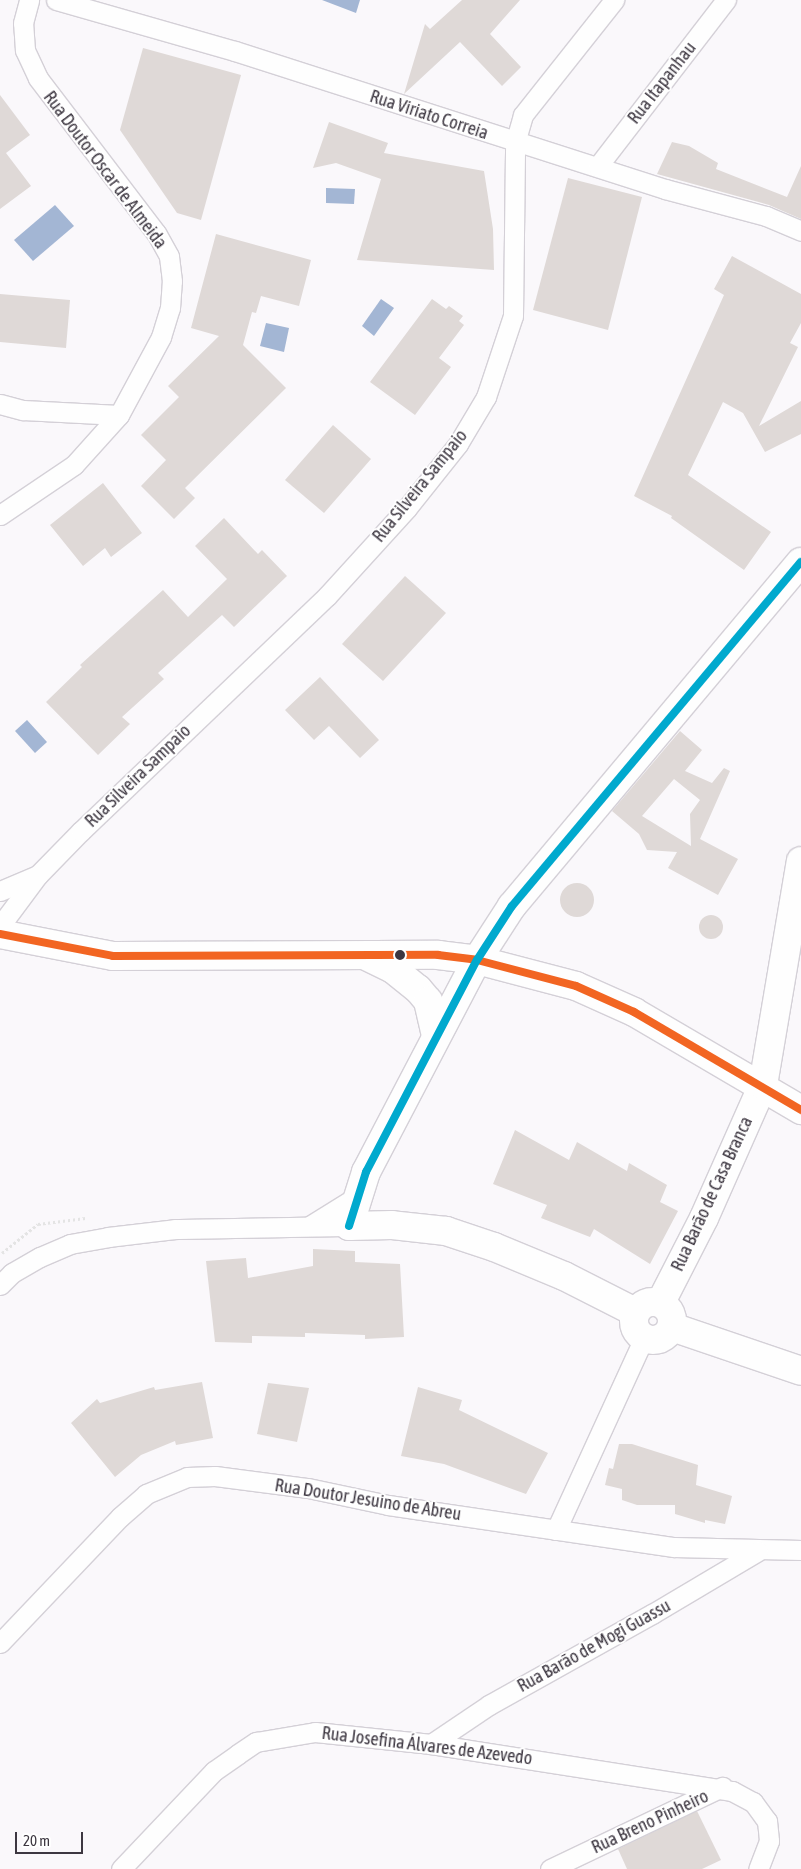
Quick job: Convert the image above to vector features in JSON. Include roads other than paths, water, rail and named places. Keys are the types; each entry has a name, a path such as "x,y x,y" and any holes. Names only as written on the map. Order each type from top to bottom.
{"main road":[{"path":"635,1312 564,1276 494,1247 446,1232 392,1226 349,1226 356,1197 436,1035 477,960 512,906 801,562"},
{"name":"Rua Barão de Casa Branca","path":"661,1302 704,1218 762,1085 801,861"},
{"path":"0,934 113,956 438,956 477,960 584,990 634,1012 762,1085 801,1110"},
{"path":"367,956 393,969 418,989 428,1001 436,1035"},
{"path":"646,1301 661,1302 672,1312 672,1327 660,1339 644,1338 634,1327 635,1312 646,1301"},
{"path":"672,1327 801,1371"}],"street":[{"name":"Rua Doutor Oscar de Almeida","path":"0,515 74,465 119,416 147,367 168,315 172,281 170,256 156,233 38,78 26,50 23,23 29,0"},
{"name":"Rua Viriato Correia","path":"56,0 235,52 515,143 598,166 665,189 781,220 801,231"},
{"name":"Rua Silveira Sampaio","path":"0,926 38,875 327,596 407,508 458,444 486,397 513,316 515,143 523,115 541,88 614,0"},
{"name":"Rua Itapanhau","path":"598,166 726,0"},
{"path":"0,404 23,410 119,416"},
{"name":"Rua Silveira Sampaio","path":"0,891 38,875"},
{"path":"307,1226 356,1197"},
{"path":"0,1285 12,1273 40,1257 70,1244 98,1239 175,1229 349,1226"},
{"path":"556,1530 644,1338"},
{"name":"Rua Doutor Jesuino de Abreu","path":"0,1643 120,1517 146,1494 187,1477 215,1476 308,1488 388,1505 674,1547 801,1550"},
{"name":"Rua Barão de Mogi Guassu","path":"431,1744 489,1705 652,1614 758,1550"},
{"name":"Rua Josefina Álvares de Azevedo","path":"121,1869 214,1771 256,1742 315,1732 431,1744 722,1788 753,1802 768,1821 769,1841 758,1869"},
{"name":"Rua Breno Pinheiro","path":"550,1869 722,1788"}],"water":[{"path":"322,0 360,0 356,13"},
{"path":"326,188 355,189 354,204 326,203"},
{"path":"55,205 74,226 33,261 14,240"},
{"path":"381,299 394,308 374,336 362,326"},
{"path":"266,323 289,328 284,352 260,346"},
{"path":"27,720 47,742 35,753 15,731"}]}
